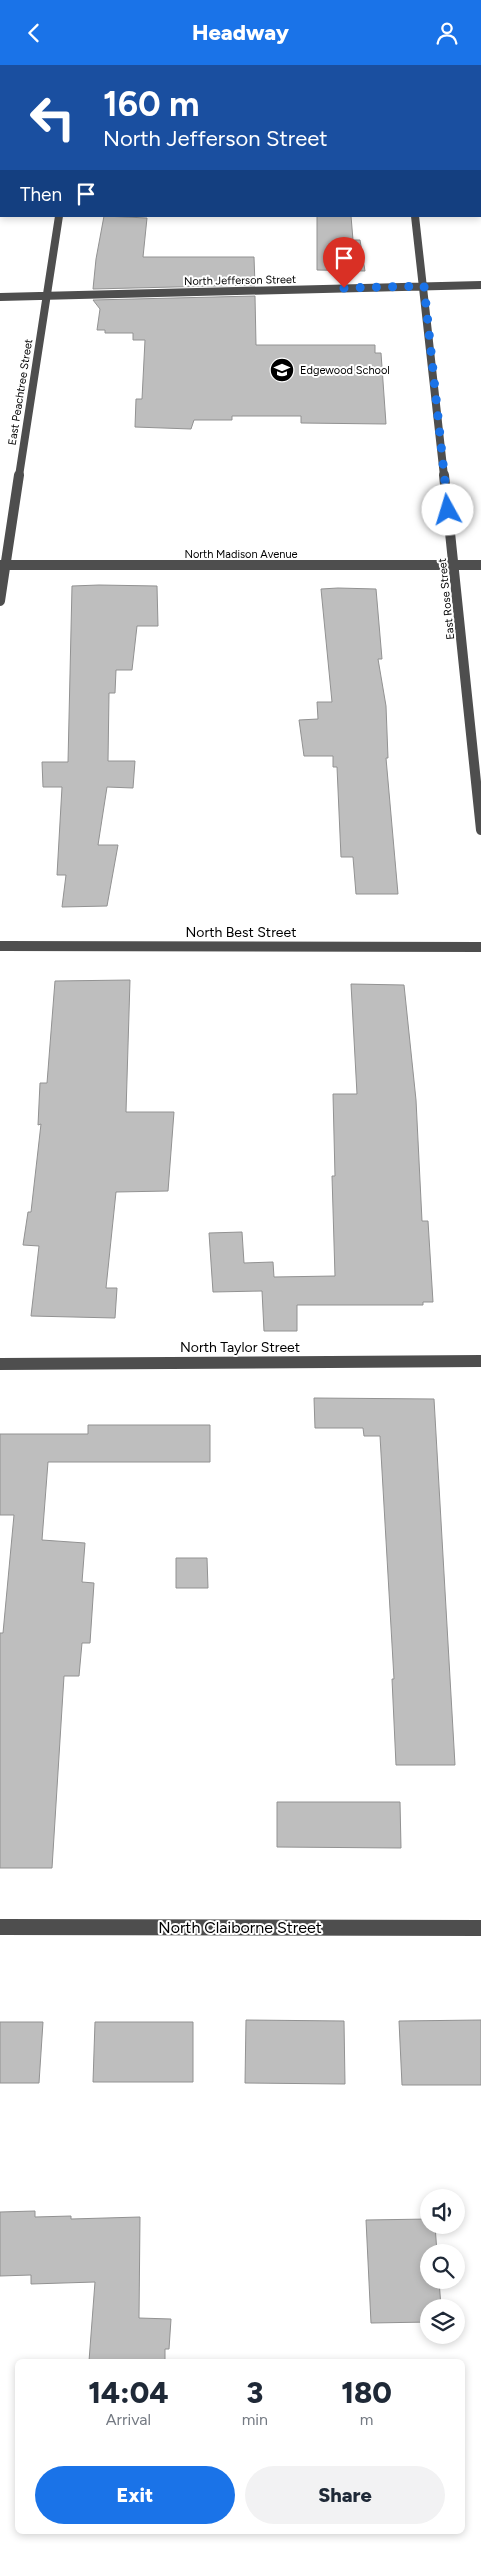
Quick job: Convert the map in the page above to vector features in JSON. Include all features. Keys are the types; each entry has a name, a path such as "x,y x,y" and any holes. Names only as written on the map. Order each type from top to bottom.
{"street":[{"name":"East Peachtree Street","path":"0,601 2,565 59,217"},
{"name":"East Rose Street","path":"414,217 424,286 481,830"},
{"name":"North Jefferson Street","path":"0,297 481,285"},
{"name":"North Madison Avenue","path":"2,565 481,565"},
{"name":"North Best Street","path":"0,946 481,947"},
{"name":"North Taylor Street","path":"0,1364 481,1361"},
{"name":"North Claiborne Street","path":"0,1927 481,1928"}],"building":[{"path":"104,217 147,218 143,257 254,257 255,285 93,289"},
{"path":"317,217 351,217 353,240 360,240 365,271 317,270"},
{"path":"255,296 256,345 375,345 375,353 381,353 386,424 301,423 301,416 232,416 232,420 194,420 191,429 135,427 136,399 142,399 145,340 133,340 133,333 105,333 105,330 97,330 100,309 93,300"},
{"path":"72,586 157,586 158,626 137,626 132,670 116,670 115,693 109,693 108,761 135,761 133,788 107,787 98,845 118,845 107,906 62,907 66,875 57,875 62,787 43,787 42,762 68,762"},
{"path":"321,589 376,589 382,659 378,659 386,706 388,758 386,758 398,894 356,894 353,857 341,857 337,767 333,767 333,756 304,756 299,720 318,719 317,702 332,702"},
{"path":"130,980 126,1112 174,1112 168,1191 116,1192 106,1288 117,1288 115,1318 31,1316 39,1246 23,1245 28,1212 31,1212 41,1124 38,1125 40,1083 47,1083 55,981"},
{"path":"351,984 404,985 416,1100 422,1221 428,1221 433,1302 423,1302 423,1305 297,1305 297,1331 264,1331 262,1291 213,1292 209,1233 242,1232 244,1263 273,1262 274,1277 335,1276 332,1176 335,1176 333,1094 357,1094"},
{"path":"314,1398 434,1399 455,1765 396,1765 392,1679 394,1679 380,1436 364,1436 363,1428 315,1428"},
{"path":"88,1425 210,1425 210,1462 48,1462 42,1540 85,1543 82,1582 94,1583 90,1643 82,1643 79,1676 64,1676 52,1868 0,1868 0,1633 3,1633 14,1515 0,1515 0,1434 88,1434"},
{"path":"176,1558 207,1558 208,1588 176,1588"},
{"path":"277,1802 400,1802 401,1848 277,1847"},
{"path":"246,2020 344,2021 345,2084 245,2083"},
{"path":"481,2020 481,2085 402,2085 399,2021"},
{"path":"0,2022 43,2022 39,2083 0,2083"},
{"path":"95,2022 193,2022 193,2082 93,2082"},
{"path":"35,2211 35,2217 71,2216 71,2219 140,2217 139,2318 171,2319 169,2349 165,2349 165,2359 89,2359 95,2282 31,2284 31,2275 0,2276 0,2212"},
{"path":"420,2219 420,2234 436,2234 436,2244 420,2244 420,2289 440,2289 440,2299 420,2299 420,2322 371,2323 366,2220"}],"place":[{"name":"Edgewood School","path":"282,370"}],"route":[{"path":"344,288 424,286 448,510"}]}
